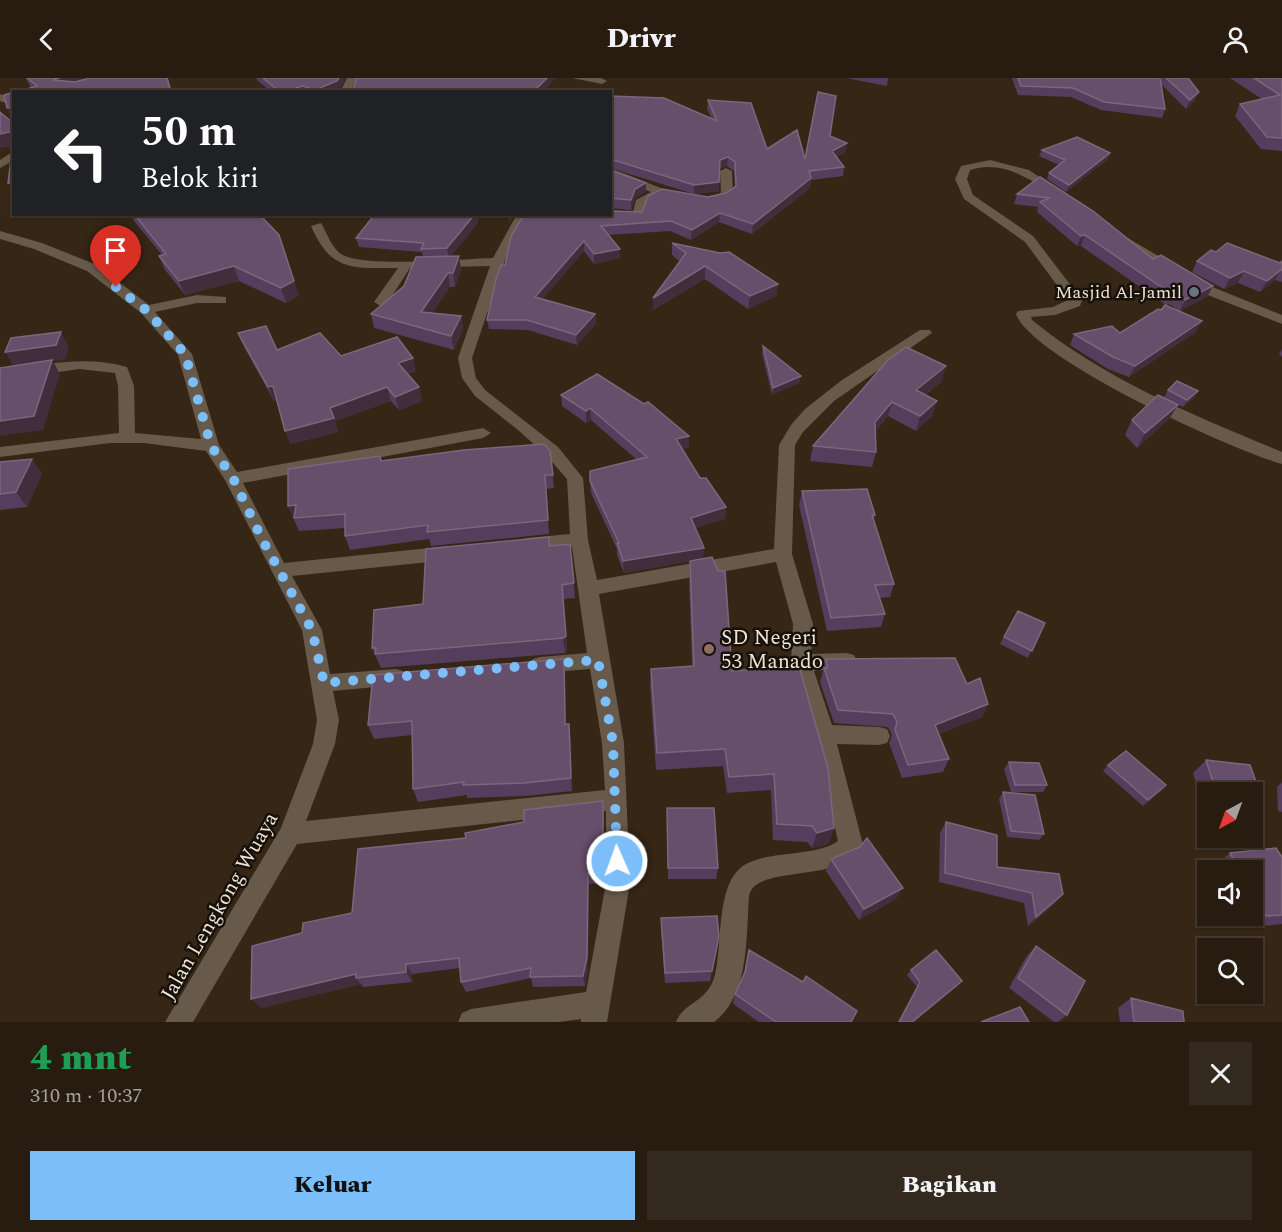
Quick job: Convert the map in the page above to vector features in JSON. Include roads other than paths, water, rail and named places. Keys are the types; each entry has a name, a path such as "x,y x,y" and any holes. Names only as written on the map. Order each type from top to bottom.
{"street":[{"path":"577,78 604,79"},
{"path":"0,165 12,156"},
{"path":"1070,203 1042,182 1004,165 978,163 965,168 961,180 968,197 1029,239 1075,300 1075,303 1068,308 1023,314 1026,322 1042,336 1089,369 1137,394 1282,458"},
{"path":"612,173 660,192 689,198 722,198 728,192 726,171"},
{"path":"612,214 638,216 640,202 660,192"},
{"path":"471,1022 596,1012 618,884 617,799 613,743 598,660 590,589 579,540 575,478 552,451 524,426 480,393 469,378 465,358 497,262 522,216"},
{"path":"317,226 330,249 339,258 365,263 497,262"},
{"path":"1112,232 1205,289 1282,320"},
{"name":"Jalan Lengkong Wuaya","path":"0,235 38,246 92,268 146,310 185,354 211,446 233,478 263,541 282,570 312,630 324,683 328,720 324,744 290,834 178,1022"},
{"path":"381,302 407,264"},
{"path":"146,310 197,298 221,300"},
{"path":"689,1022 711,1009 725,988 737,895 742,881 752,873 763,870 812,858 834,857 844,853 851,845 824,734 801,663 803,624 783,554 787,446 794,430 815,408 925,333"},
{"path":"0,376 88,365 109,365 122,370 126,386 127,438"},
{"path":"233,478 483,433"},
{"path":"0,452 127,438 211,446"},
{"path":"508,547 579,540"},
{"path":"282,570 472,551"},
{"path":"590,589 783,554"},
{"path":"514,667 598,660"},
{"path":"801,663 861,661"},
{"path":"324,683 419,675"},
{"path":"824,734 879,736"},
{"path":"290,834 617,799"}],"place":[{"name":"Masjid Al-Jamil","path":"1194,292"},
{"name":"SD Negeri 53 Manado","path":"709,649"}]}
